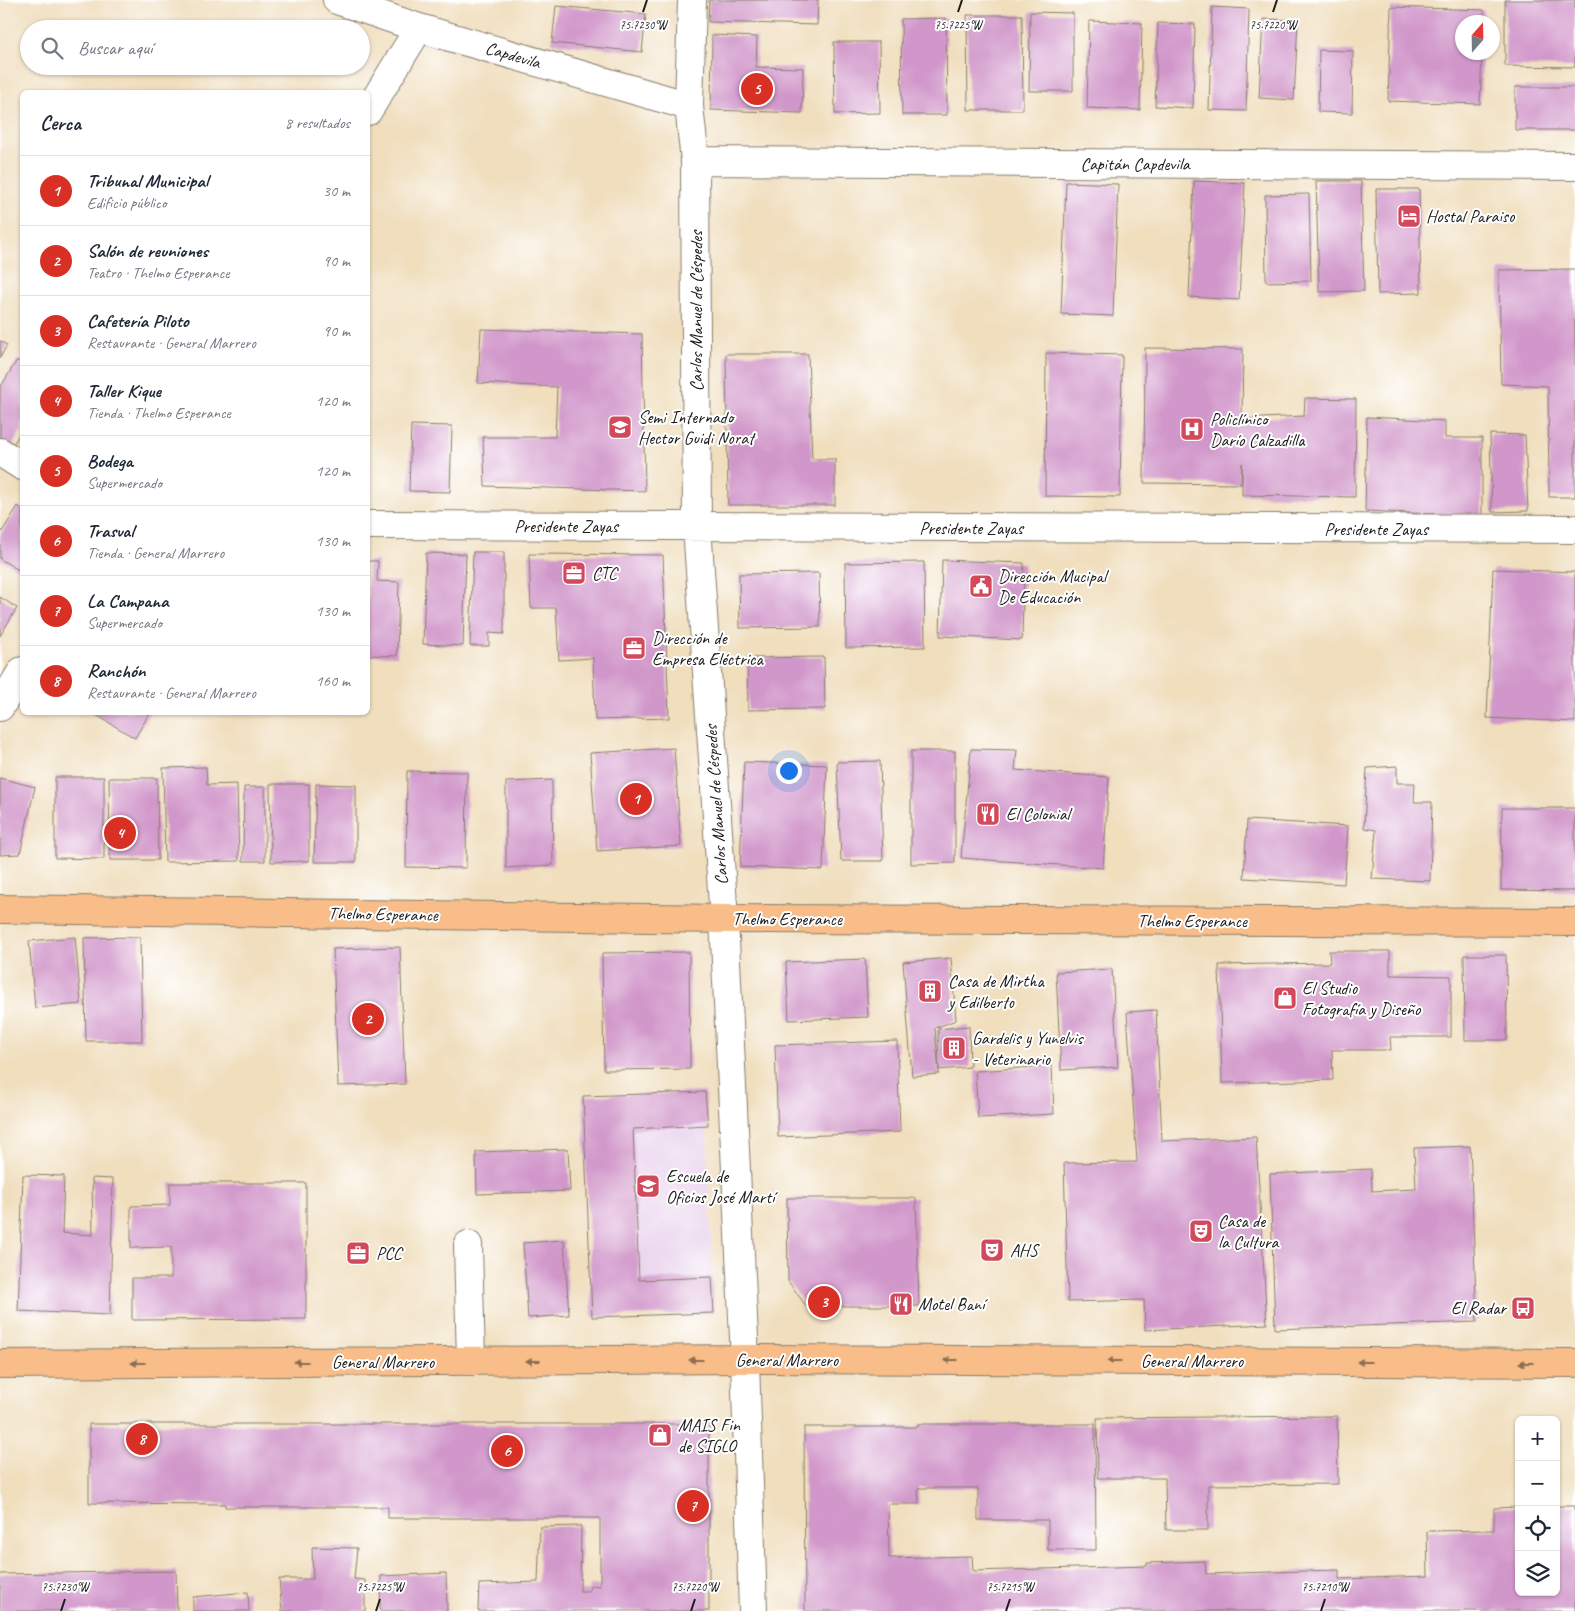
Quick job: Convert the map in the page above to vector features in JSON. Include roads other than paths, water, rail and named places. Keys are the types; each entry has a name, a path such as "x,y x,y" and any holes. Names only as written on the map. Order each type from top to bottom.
{"main road":[{"name":"Thelmo Esperance","path":"0,909 724,919 1575,922"},
{"name":"General Marrero","path":"0,1364 744,1360 1575,1363"}],"street":[{"name":"Capdevila","path":"338,0 419,28 689,106"},
{"name":"Carlos Manuel de Céspedes","path":"692,0 689,106 695,161 697,527 724,919 744,1360 753,1611"},
{"path":"370,108 419,28"},
{"name":"Capitán Capdevila","path":"695,161 1575,166"},
{"path":"0,452 20,465"},
{"name":"Presidente Zayas","path":"370,525 1575,529"},
{"path":"0,706 20,674"},
{"path":"468,1245 471,1361"}],"place":[{"name":"Bodega","path":"757,89"},
{"name":"Hostal Paraiso","path":"1409,216"},
{"name":"Semi Internado Hector Guidi Norat","path":"620,427"},
{"name":"Policlínico Darío Calzadilla","path":"1192,429"},
{"name":"CTC","path":"574,573"},
{"name":"Dirección Mucipal De Educación","path":"981,586"},
{"name":"Dirección de Empresa Eléctrica","path":"634,648"},
{"name":"Tribunal Municipal","path":"636,799"},
{"name":"El Colonial","path":"988,814"},
{"name":"Taller Kique","path":"120,833"},
{"name":"Casa de Mirtha y Edilberto","path":"930,991"},
{"name":"El Studio Fotografía y Diseño","path":"1285,998"},
{"name":"Salón de reuniones","path":"368,1019"},
{"name":"Gardelis y Yunelvis - Veterinario","path":"954,1048"},
{"name":"Escuela de Oficios José Martí","path":"648,1186"},
{"name":"Casa de la Cultura","path":"1201,1231"},
{"name":"AHS","path":"992,1250"},
{"name":"PCC","path":"358,1253"},
{"name":"Cafetería Piloto","path":"824,1302"},
{"name":"Motel Baní","path":"901,1304"},
{"name":"El Radar","path":"1523,1308"},
{"name":"MAIS Fin de SIGLO","path":"660,1435"},
{"name":"Ranchón","path":"142,1439"},
{"name":"Trasval","path":"507,1451"},
{"name":"La Campana","path":"693,1506"}]}
